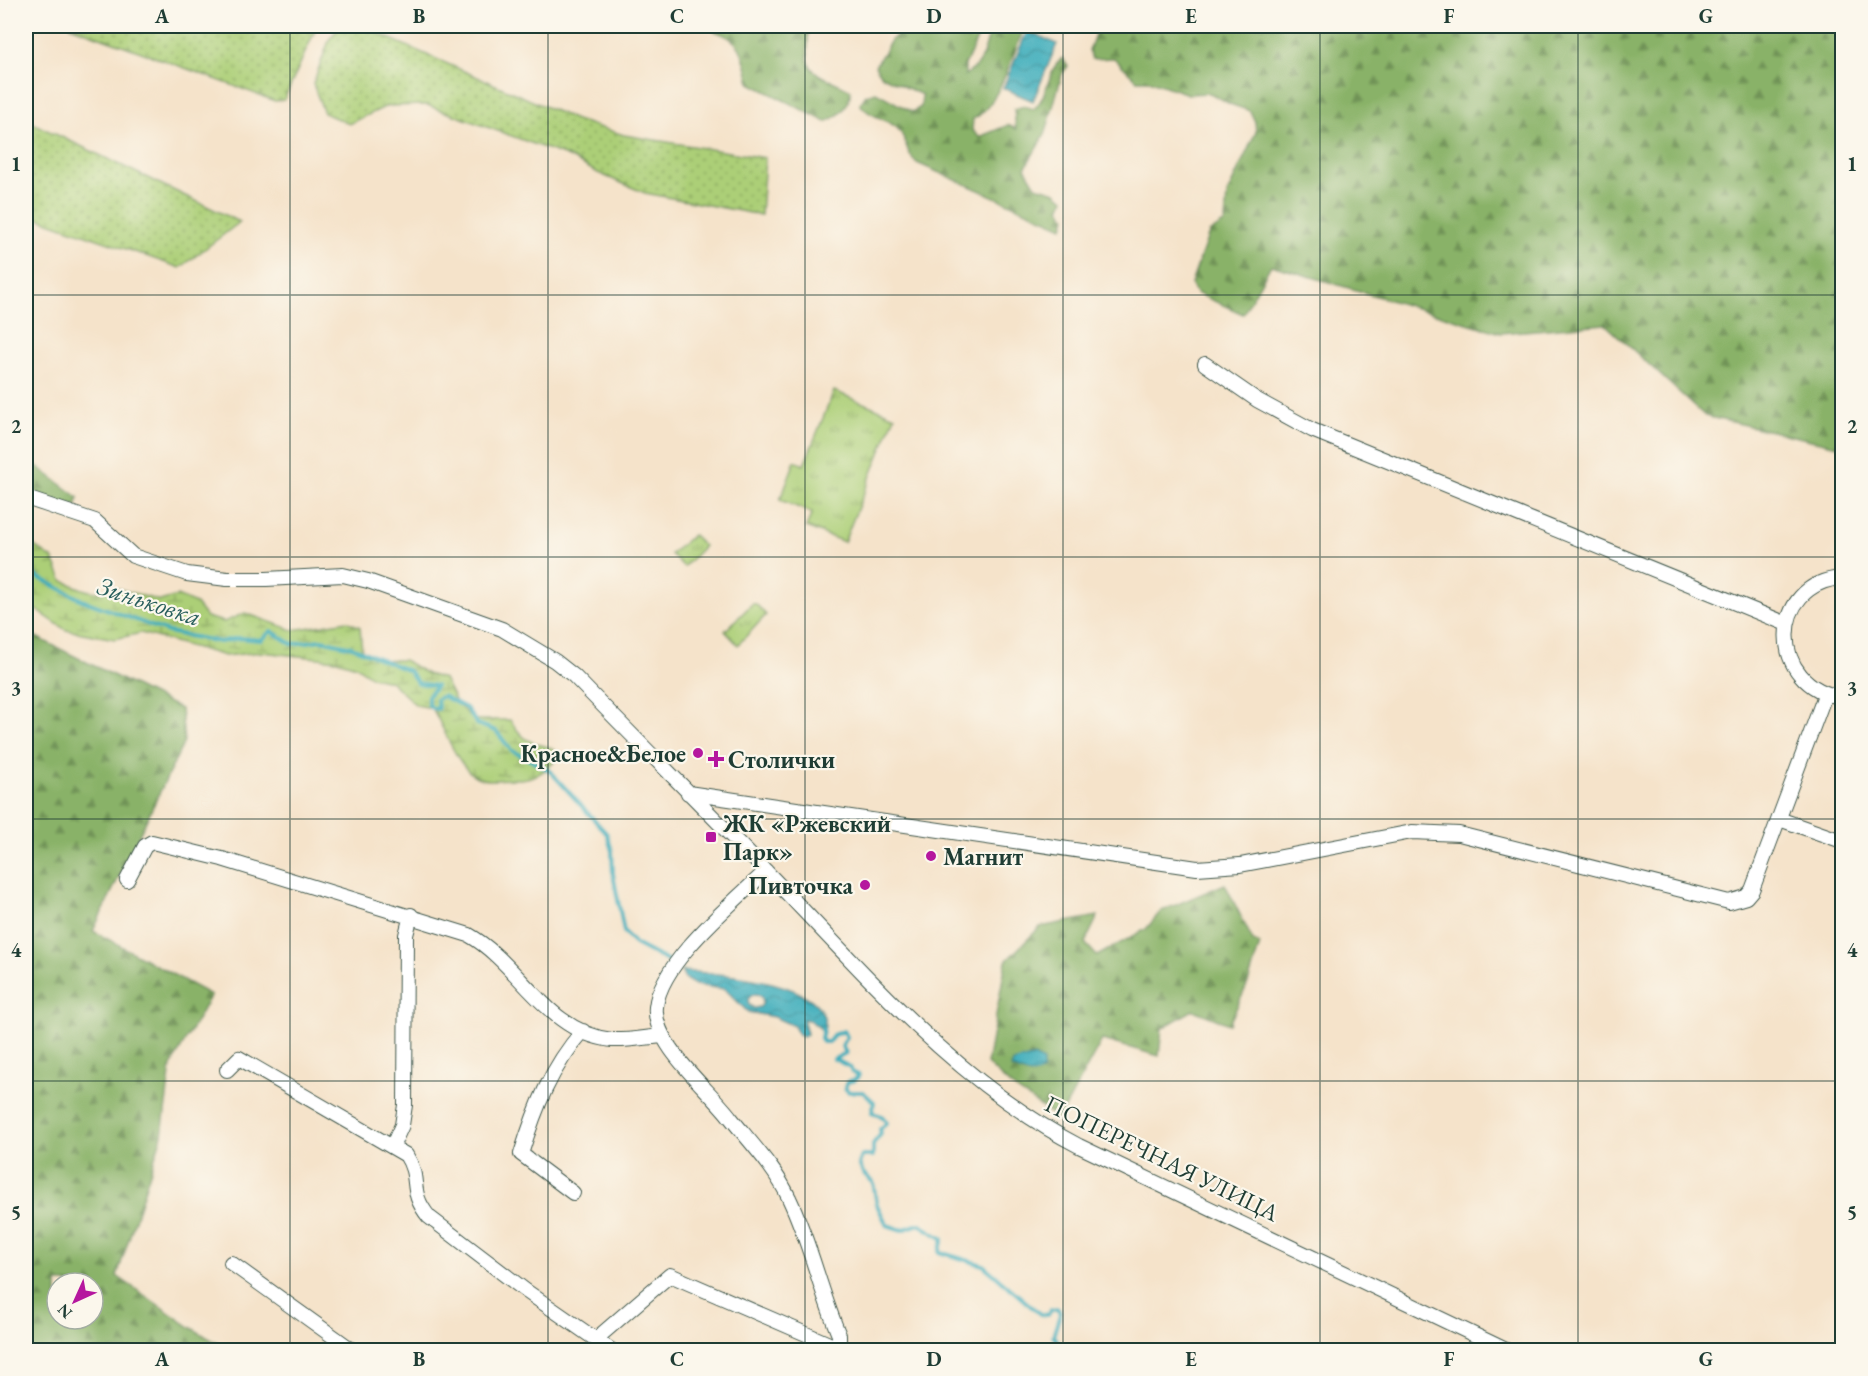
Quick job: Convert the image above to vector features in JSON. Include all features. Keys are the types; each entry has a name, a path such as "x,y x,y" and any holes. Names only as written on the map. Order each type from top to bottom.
{"street":[{"path":"1205,364 1257,400 1322,435 1787,624"},
{"name":"ПОПЕРЕЧНАЯ УЛИЦА","path":"26,498 95,521 133,556 177,572 227,579 343,575 368,581 502,629 555,661 574,676 886,995 933,1040 990,1088 1045,1129 1506,1350"},
{"path":"1842,578 1830,579 1809,589 1795,605 1785,634 1790,660 1804,681 1826,695 1842,697"},
{"path":"688,793 1197,868 1240,865 1412,832 1443,832 1729,902 1738,901 1752,890 1826,695"},
{"path":"715,820 723,808 737,800"},
{"path":"1779,819 1842,841"},
{"path":"127,880 145,846 152,842 222,859 411,915 469,936 489,946 542,1004 583,1031 614,1040 663,1036"},
{"path":"766,871 698,937 676,963 656,1004 655,1019 663,1036 729,1115 788,1195 839,1335 841,1350"},
{"path":"393,1147 402,1125 405,1105 406,935 411,915"},
{"path":"573,1194 521,1154 533,1114 550,1078 568,1048 583,1031"},
{"path":"226,1070 238,1059 406,1155 414,1168 414,1191 418,1204 429,1217 526,1291 611,1350"},
{"path":"231,1263 352,1350"},
{"path":"596,1339 670,1275 841,1350"}],"green space":[{"path":"70,26 317,26 284,100 275,101"},
{"path":"341,26 361,26 576,120 624,135 765,158 761,215 645,193 598,173 569,157 427,105 387,106 349,124 324,113 313,84 330,38"},
{"path":"701,26 809,26 809,63 817,74 851,90 846,106 826,122 750,83 744,59 737,44 724,35"},
{"path":"908,26 983,26 965,65 965,75 980,60 991,26 1025,26 998,91 982,113 973,119 972,130 979,137 1008,125 1016,129 1014,109 1024,106 1034,109 1043,97 1053,69 1062,58 1068,66 1062,74 1046,132 1025,168 1036,186 1056,192 1064,199 1060,208 1066,217 1063,227 917,163 910,155 900,131 868,112 860,104 866,95 876,92 912,112 921,107 922,95 882,76 875,66 892,39"},
{"path":"1032,26 1070,26 1062,33 1052,33"},
{"path":"1098,26 1842,26 1842,447 1705,416 1605,324 1501,333 1271,265 1243,314 1196,293 1191,284 1209,233 1225,222 1227,194 1256,132 1255,122 1250,111 1230,104 1210,93 1188,94 1148,80 1137,80 1114,58 1092,59 1089,51"},
{"path":"26,120 240,222 180,268 26,214"},
{"path":"834,391 895,416 844,542 806,527 812,513 780,500 795,461 804,465"},
{"path":"26,458 78,497 77,506 63,505 26,493"},
{"path":"693,535 704,546 684,567 671,554"},
{"path":"26,540 53,559 62,580 88,591 101,592 116,588 160,601 177,596 196,604 206,617 224,622 245,613 293,630 347,621 360,627 362,651 384,660 404,660 427,674 444,679 457,704 474,720 510,720 527,739 549,747 560,755 551,766 528,778 481,779 463,765 432,708 416,705 390,681 372,677 356,666 337,660 261,652 225,656 141,633 115,639 66,630 38,611 26,607"},
{"path":"752,604 756,604 766,615 738,645 725,631"},
{"path":"26,632 181,709 184,742 93,931 211,995 171,1066 162,1135 117,1276 190,1327 229,1350 26,1350"},
{"path":"1225,884 1253,941 1260,944 1248,983 1229,1024 1193,1010 1162,1028 1159,1056 1102,1040 1059,1119 1011,1086 987,1064 1006,961 1040,927 1098,916 1085,943 1097,956 1146,929 1161,911"}],"water":[{"path":"1027,31 1057,44 1033,101 1003,88"},
{"path":"681,971 743,977 769,982 792,990 811,1000 823,1014 824,1031 809,1020 803,1019 807,1034 803,1037 798,1034 794,1026 774,1017 748,1012 725,989 695,985 685,979","holes":["757,994 762,997 763,1003 760,1007 754,1008 749,1005 748,999 752,995"]},
{"path":"1034,1056 1043,1061 1043,1071 1030,1075 1011,1068 1013,1062"}],"waterway":[{"name":"Зиньковка","path":"26,571 82,600 168,632 220,642 239,638 261,640 271,631 292,644 321,640 352,647 409,671 418,683 436,686 428,696 428,704 432,708 438,709 437,699 443,696 466,708 477,724 496,731 511,750 549,770 607,834 612,851 613,874 624,932 635,944 671,963"},
{"name":"Зиньковка","path":"823,1029 821,1038 823,1042 829,1042 833,1035 844,1031 847,1037 842,1046 846,1053 834,1059 850,1067 852,1072 859,1075 855,1080 847,1082 845,1088 849,1092 863,1092 874,1102 872,1113 882,1116 887,1123 880,1129 881,1134 873,1144 873,1156 862,1156 859,1164 863,1173 873,1182 877,1205 887,1225 902,1230 919,1224 943,1239 939,1252 983,1265 1040,1314 1048,1315 1051,1310 1058,1309 1060,1314 1053,1336 1065,1350"},
{"name":"Зиньковка","path":"1070,1350 1076,1347 1081,1350"}],"place":[{"name":"Красное&Белое","path":"698,753"},
{"name":"Столички","path":"716,759"},
{"name":"ЖК «Ржевский Парк»","path":"711,837"},
{"name":"Магнит","path":"931,856"},
{"name":"Пивточка","path":"865,885"}]}
